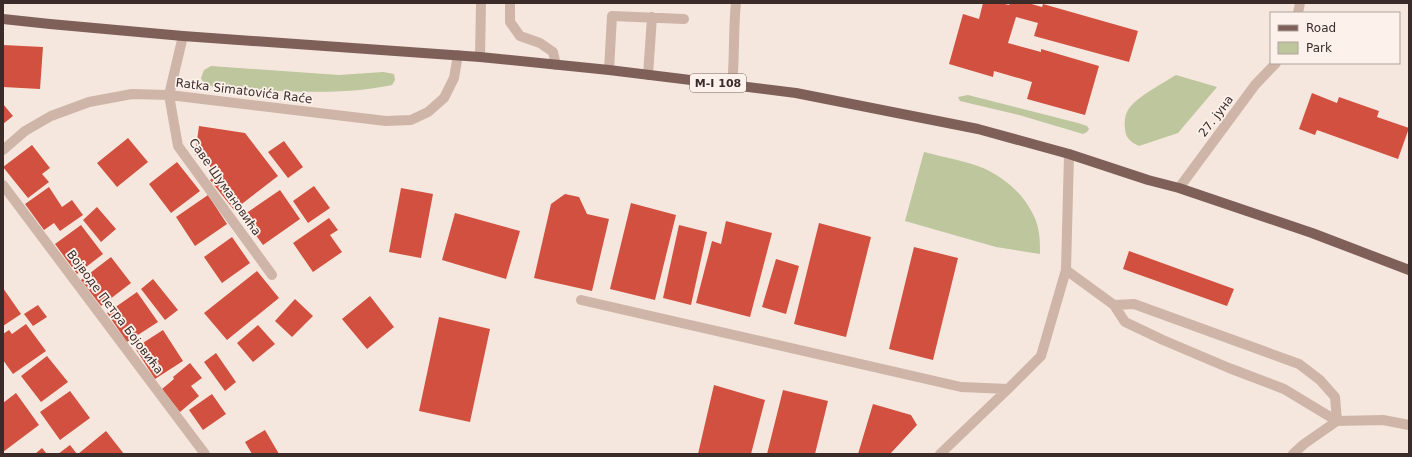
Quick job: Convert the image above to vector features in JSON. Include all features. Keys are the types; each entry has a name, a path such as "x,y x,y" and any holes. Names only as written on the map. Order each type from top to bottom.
{"main road":[{"name":"M-I 108","path":"3,19 183,36 458,56 556,65 732,84 796,93 978,129 1069,154 1148,180 1179,188 1312,233 1409,270"}],"street":[{"path":"480,58 481,3"},
{"path":"510,3 510,22 520,36 540,43 553,52 556,65"},
{"path":"732,84 735,62 734,38 736,3"},
{"path":"609,70 612,16 684,19"},
{"path":"648,75 652,17"},
{"name":"Саве Шумановића","path":"183,36 169,95 178,146 272,275"},
{"name":"Ratka Simatovića Raće","path":"3,150 25,131 51,116 89,102 132,94 169,95 386,121 411,120 428,112 444,98 454,78 458,56"},
{"name":"27. јуна","path":"1179,188 1255,85 1275,64"},
{"path":"940,454 1041,356 1066,270 1069,154"},
{"name":"Војводе Петра Бојовића","path":"3,185 205,454"},
{"path":"1066,270 1114,305 1125,322 1196,354 1284,389 1337,421 1383,420 1409,425"},
{"path":"581,300 961,387 1008,389"},
{"path":"1114,305 1134,304 1299,364 1320,380 1335,397 1337,421"},
{"path":"1293,454 1304,444 1337,421"}],"green space":[{"path":"211,66 339,75 383,72 394,74 395,80 392,85 371,89 327,92 218,88 204,84 201,78 204,70"},
{"path":"1176,75 1217,87 1178,133 1139,146 1133,143 1127,137 1125,131 1125,119 1128,110 1143,96"},
{"path":"968,95 1078,123 1087,126 1089,129 1083,134 1019,115 960,101 958,97"},
{"path":"924,152 962,161 983,168 1000,177 1015,189 1027,204 1036,221 1040,242 1040,254 996,247 905,221"}],"building":[{"path":"983,3 1001,3 1009,5 1010,3 1028,3 1042,7 1043,4 1138,31 1129,62 1034,36 1038,23 1016,17 1008,43 1041,52 1041,49 1099,66 1085,115 1027,99 1032,82 994,71 993,77 949,64 963,14 979,19"},
{"path":"3,45 43,47 40,89 3,87"},
{"path":"1312,93 1337,103 1339,97 1379,111 1377,117 1409,128 1398,159 1317,130 1315,135 1299,129"},
{"path":"3,104 13,116 3,124"},
{"path":"199,126 245,133 278,176 234,210 210,180 216,175 209,165 210,157 195,155"},
{"path":"128,138 148,162 117,187 97,163"},
{"path":"284,141 303,167 288,178 268,152"},
{"path":"32,145 50,168 42,174 49,182 28,198 3,167"},
{"path":"177,162 200,191 171,213 149,184"},
{"path":"314,186 330,208 308,223 293,201"},
{"path":"49,187 62,207 72,200 83,215 60,231 54,223 44,230 25,204"},
{"path":"401,188 433,194 421,258 389,252"},
{"path":"280,190 300,219 263,245 242,216"},
{"path":"565,194 579,197 587,214 609,219 592,291 534,278 551,204"},
{"path":"208,195 227,224 195,246 176,217"},
{"path":"631,203 676,215 655,300 610,289"},
{"path":"97,207 116,229 101,242 83,220"},
{"path":"455,213 520,231 506,279 442,260"},
{"path":"329,218 338,230 330,235 342,252 313,272 293,243"},
{"path":"726,221 772,233 750,317 696,303 712,241 721,244"},
{"path":"819,223 871,237 846,337 794,324"},
{"path":"81,225 103,254 77,274 55,244"},
{"path":"679,225 707,232 691,305 663,298"},
{"path":"232,237 250,263 222,283 204,257"},
{"path":"914,247 958,258 933,360 889,349"},
{"path":"1129,251 1234,289 1227,306 1123,269"},
{"path":"111,257 131,283 101,306 81,280"},
{"path":"776,259 799,266 786,314 762,307"},
{"path":"257,271 279,298 227,340 204,313"},
{"path":"153,279 178,310 165,320 141,289"},
{"path":"3,288 21,314 3,326"},
{"path":"137,292 158,322 127,342 107,313"},
{"path":"370,296 394,327 367,349 342,319"},
{"path":"295,299 313,316 292,337 275,321"},
{"path":"38,305 47,317 33,326 24,314"},
{"path":"439,317 490,329 470,422 419,411"},
{"path":"26,324 46,351 13,374 3,360 3,334 9,330 12,334"},
{"path":"258,325 275,344 253,362 237,343"},
{"path":"163,330 183,361 155,379 135,348"},
{"path":"216,353 236,382 225,391 204,362"},
{"path":"47,356 68,382 41,402 21,376"},
{"path":"190,363 202,378 191,386 199,396 180,412 162,389 174,379 173,377"},
{"path":"714,385 765,400 751,454 698,454"},
{"path":"783,390 828,401 815,454 767,454"},
{"path":"70,391 90,418 60,440 40,412"},
{"path":"16,393 39,425 3,452 3,403"},
{"path":"212,394 226,414 203,430 189,410"},
{"path":"873,404 911,415 917,425 890,454 858,454"},
{"path":"265,430 279,454 252,454 245,442"},
{"path":"106,431 124,454 78,454"},
{"path":"70,445 77,454 58,454"},
{"path":"42,448 47,454 35,454"}]}
